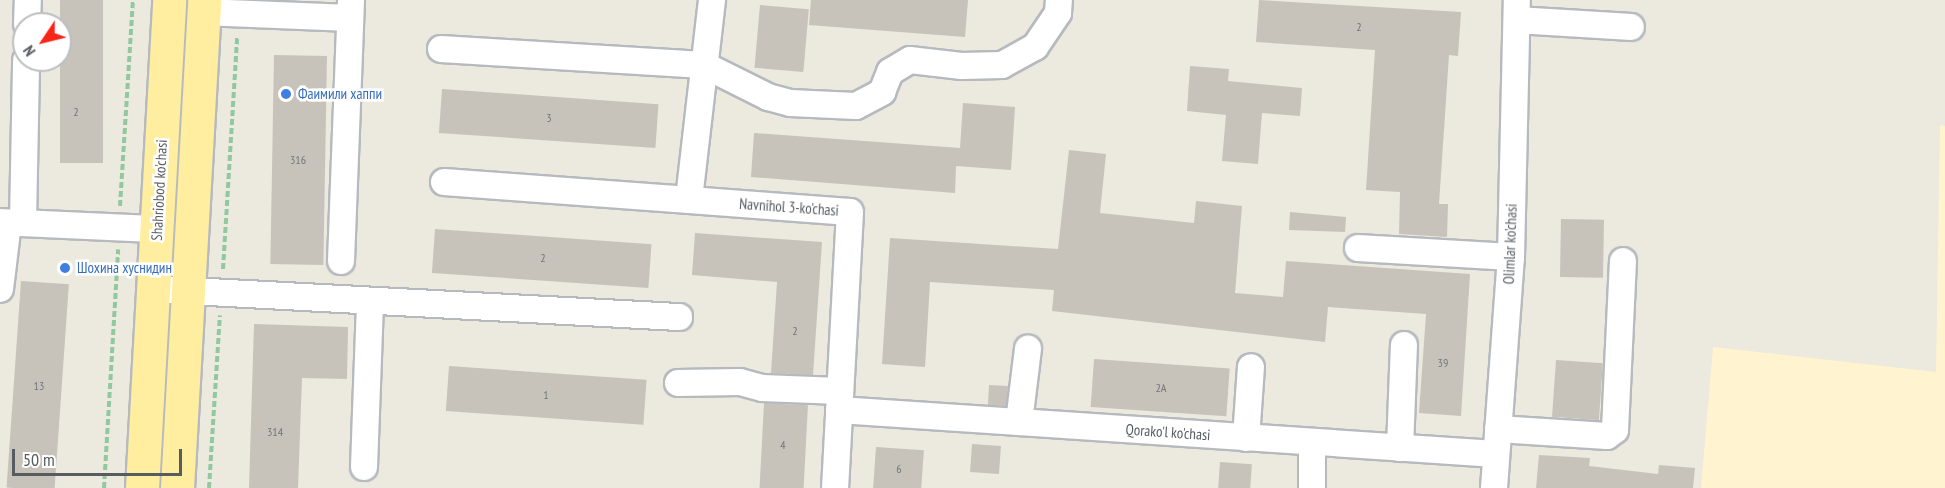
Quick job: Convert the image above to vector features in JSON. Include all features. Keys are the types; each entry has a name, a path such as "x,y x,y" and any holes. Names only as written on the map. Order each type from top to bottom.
{"main road":[{"name":"Shahriobod ko'chasi","path":"142,488 170,0"},
{"path":"177,488 203,6"}],"street":[{"path":"444,182 689,200 712,0"},
{"path":"441,49 704,66 768,97 790,103 856,106 882,92 890,72 910,60 962,66 1002,65 1035,47 1058,13 1059,0"},
{"path":"203,6 239,14 350,9 341,261"},
{"path":"1517,10 1631,27"},
{"name":"Olimlar ko'chasi","path":"1494,488 1511,257 1517,10"},
{"path":"0,289 10,223 25,72"},
{"name":"Navnihol 3-ko'chasi","path":"689,200 850,212 835,488"},
{"path":"10,223 157,229"},
{"path":"1358,248 1511,257"},
{"path":"1498,429 1607,436 1615,430 1623,261"},
{"path":"153,289 679,317"},
{"path":"364,467 370,301"},
{"path":"1400,448 1404,345"},
{"path":"1018,422 1028,349"},
{"path":"1246,438 1251,367"},
{"name":"Qorako'l ko'chasi","path":"678,382 740,382 839,401 1018,422 1496,454"},
{"path":"1312,442 1312,488"}],"path":[{"path":"209,488 239,14"}],"shaded area":[{"path":"1940,125 1945,126 1945,488 1701,488 1713,347 1936,372"}],"building":[{"path":"60,0 103,0 103,163 60,163 60,72 72,72 72,12 60,12"},
{"path":"811,0 968,0 965,37 809,25"},
{"path":"1259,0 1461,12 1458,56 1449,55 1439,204 1448,204 1447,237 1399,234 1400,192 1366,190 1375,50 1256,42"},
{"path":"760,5 809,9 803,72 755,68"},
{"path":"274,55 327,56 323,265 270,264"},
{"path":"1190,66 1229,69 1228,81 1302,88 1300,116 1262,113 1258,164 1222,161 1226,115 1187,111"},
{"path":"442,89 658,104 655,148 439,133"},
{"path":"963,103 1015,107 1011,170 956,166 955,193 751,177 754,133 960,148"},
{"path":"1069,150 1106,154 1100,213 1194,223 1196,201 1242,206 1235,293 1283,297 1286,261 1470,274 1461,416 1419,413 1426,314 1328,307 1325,342 1052,311 1054,290 930,282 925,367 882,364 890,238 1058,249"},
{"path":"1290,212 1346,217 1345,232 1289,230"},
{"path":"1561,219 1604,220 1603,278 1560,277"},
{"path":"435,229 651,244 648,288 432,273"},
{"path":"695,233 822,242 813,375 771,373 777,282 692,275"},
{"path":"21,281 69,284 55,488 7,487"},
{"path":"254,324 348,327 347,379 302,378 298,488 249,488"},
{"path":"1094,359 1230,368 1226,416 1091,407"},
{"path":"1556,360 1603,363 1599,420 1552,417"},
{"path":"449,366 647,380 643,425 446,411"},
{"path":"989,385 1008,386 1007,406 988,405"},
{"path":"764,403 808,405 804,488 760,488"},
{"path":"972,444 1001,446 999,474 970,472"},
{"path":"876,447 924,450 921,488 873,488"},
{"path":"1539,455 1590,458 1589,466 1658,474 1659,465 1695,468 1693,488 1536,488"},
{"path":"1220,462 1252,464 1250,488 1218,488"}],"place":[{"name":"Фаимили хаппи","path":"286,94"},
{"name":"Шохина хуснидин","path":"65,268"}]}
